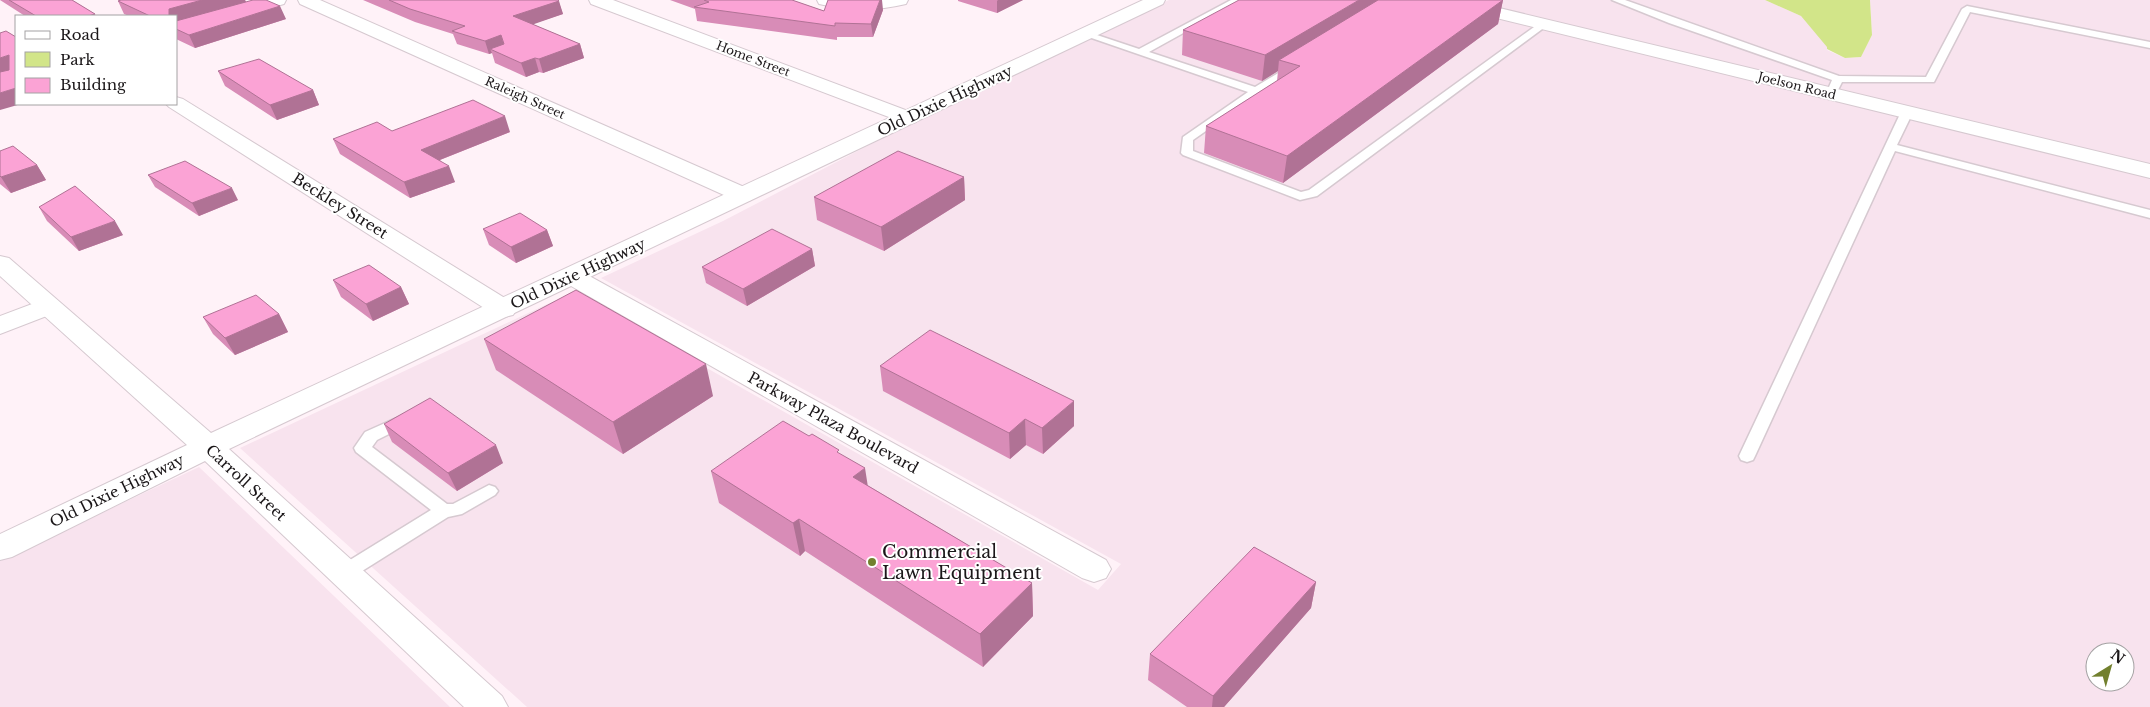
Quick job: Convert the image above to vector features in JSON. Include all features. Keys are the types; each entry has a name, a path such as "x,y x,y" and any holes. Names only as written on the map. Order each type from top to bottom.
{"street":[{"path":"178,29 278,0"},
{"name":"Raleigh Street","path":"306,0 744,195"},
{"name":"Home Street","path":"597,0 909,118"},
{"path":"825,0 843,5 884,4 900,0"},
{"name":"Old Dixie Highway","path":"0,548 208,447 1157,0"},
{"name":"Joelson Road","path":"1445,0 1544,24 1834,86 1907,112 2150,171"},
{"name":"Beckley Street","path":"178,104 504,308"},
{"name":"Carroll Street","path":"0,263 208,447 489,707"},
{"name":"Parkway Plaza Boulevard","path":"573,276 1094,569"},
{"path":"0,326 48,306"}],"lane":[{"path":"1141,52 1238,0"},
{"path":"1617,0 1674,23 1770,54 1834,86 1930,80 1967,9 2150,45"},
{"path":"1305,61 1256,91 1187,139 1185,147 1187,153 1300,196 1312,193 1544,24"},
{"path":"1085,34 1256,91"},
{"path":"1747,456 1907,112"},
{"path":"1891,147 2150,214"},
{"path":"411,416 371,436 362,448 444,511"},
{"path":"344,573 444,511 456,510 489,490"}],"shaded area":[{"path":"1169,0 1428,0 2150,176 2150,707 527,707 240,448 573,292 1098,590 1121,564 601,278 723,221 898,130"},
{"path":"1465,0 1765,0 1801,16 1828,47 1827,50 1845,58 1861,57 1872,35 1870,0 2150,0 2150,165"},
{"path":"199,467 450,707 0,707 0,561"}],"green space":[{"path":"1765,0 1870,0 1872,35 1861,57 1845,58 1827,49 1801,16"}],"building":[{"path":"9,0 72,0 95,14 92,15 34,15"},
{"path":"202,0 169,9 169,15 148,15 118,1"},
{"path":"253,0 266,0 280,6 189,35 178,30 178,20"},
{"path":"389,0 558,0 513,16 580,44 539,59 535,58 521,63 490,49 504,44 501,35 485,41 452,31 465,26 410,9"},
{"path":"704,0 792,0 824,11 828,0 880,0 871,24 835,23 835,26 694,7 709,2"},
{"path":"1239,0 1359,0 1265,55 1183,30"},
{"path":"1378,0 1503,0 1287,156 1206,126 1300,66 1279,60"},
{"path":"6,31 15,36 15,88 0,93 0,72 9,70 9,55 0,58 0,33"},
{"path":"259,59 313,90 270,105 218,71"},
{"path":"473,100 505,116 421,150 449,166 404,182 333,139 377,122 392,131"},
{"path":"13,146 37,165 1,177 0,151"},
{"path":"898,151 964,177 881,227 814,197"},
{"path":"185,161 232,188 192,203 148,175"},
{"path":"75,186 115,221 71,237 39,207"},
{"path":"520,213 547,230 511,247 483,229"},
{"path":"772,229 812,249 743,289 702,267"},
{"path":"369,265 401,287 366,304 333,280"},
{"path":"576,290 706,364 613,422 484,339"},
{"path":"256,295 279,314 225,338 203,317"},
{"path":"930,330 1074,401 1042,428 1025,419 1009,433 880,366"},
{"path":"430,398 496,445 448,473 384,424"},
{"path":"783,421 809,436 812,434 839,450 837,452 865,468 853,477 1032,583 980,634 799,519 793,523 711,471"},
{"path":"1254,547 1316,582 1213,696 1150,654"}],"place":[{"name":"Commercial Lawn Equipment","path":"872,562"}]}
